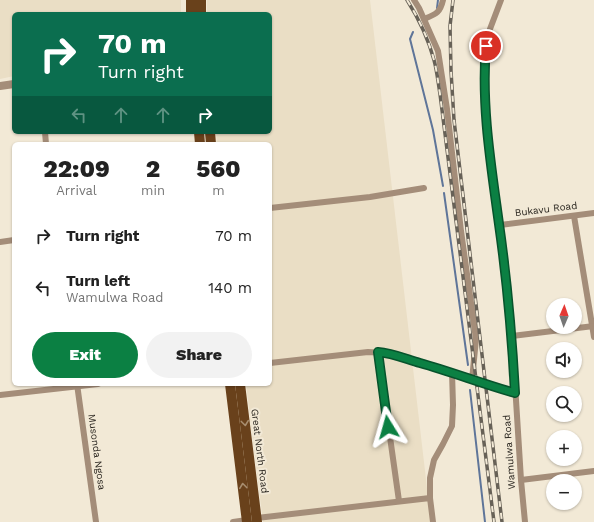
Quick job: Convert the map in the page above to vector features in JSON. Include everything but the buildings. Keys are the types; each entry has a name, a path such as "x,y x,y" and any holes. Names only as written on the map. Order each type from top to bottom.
{"main road":[{"path":"191,0 191,12"},
{"path":"201,0 201,12"},
{"path":"230,386 252,521"},
{"name":"Great North Road","path":"240,386 252,521"}],"street":[{"path":"414,0 438,51 448,109 461,231 476,339 472,380"},
{"path":"424,19 441,9 444,0"},
{"name":"Wamulwa Road","path":"501,0 490,29 486,46 485,101 512,336 525,522"},
{"path":"0,86 12,84"},
{"path":"272,208 370,197 424,188"},
{"name":"Bukavu Road","path":"500,225 594,213"},
{"path":"574,216 594,337"},
{"path":"0,242 12,240"},
{"path":"512,336 593,326"},
{"path":"272,363 378,352 391,354 452,372 472,380 515,393"},
{"path":"378,352 400,501"},
{"path":"433,522 430,498 430,478 434,460 452,426 452,372"},
{"path":"0,395 69,386"},
{"name":"Musonda Ngosa","path":"77,386 96,522"},
{"path":"521,480 594,471"},
{"path":"232,522 252,521 430,498"}],"shaded area":[{"path":"0,0 181,0 181,12 12,12 12,76 0,79"},
{"path":"207,0 370,0 431,522 263,522 246,386 272,386 272,142 217,142 216,134 272,134 272,12 207,12"}],"waterway":[{"path":"437,8 438,0"},
{"path":"413,32 410,39 433,130 443,186"},
{"path":"444,193 468,365"},
{"path":"470,390 485,522"}],"railway":[{"path":"407,0 426,36 437,72 494,522"},
{"path":"453,0 450,26 454,120 502,522"}],"route":[{"path":"388,427 378,352 391,354 452,372 477,382 515,393 511,323 500,225 490,162 485,101 486,46"}]}
